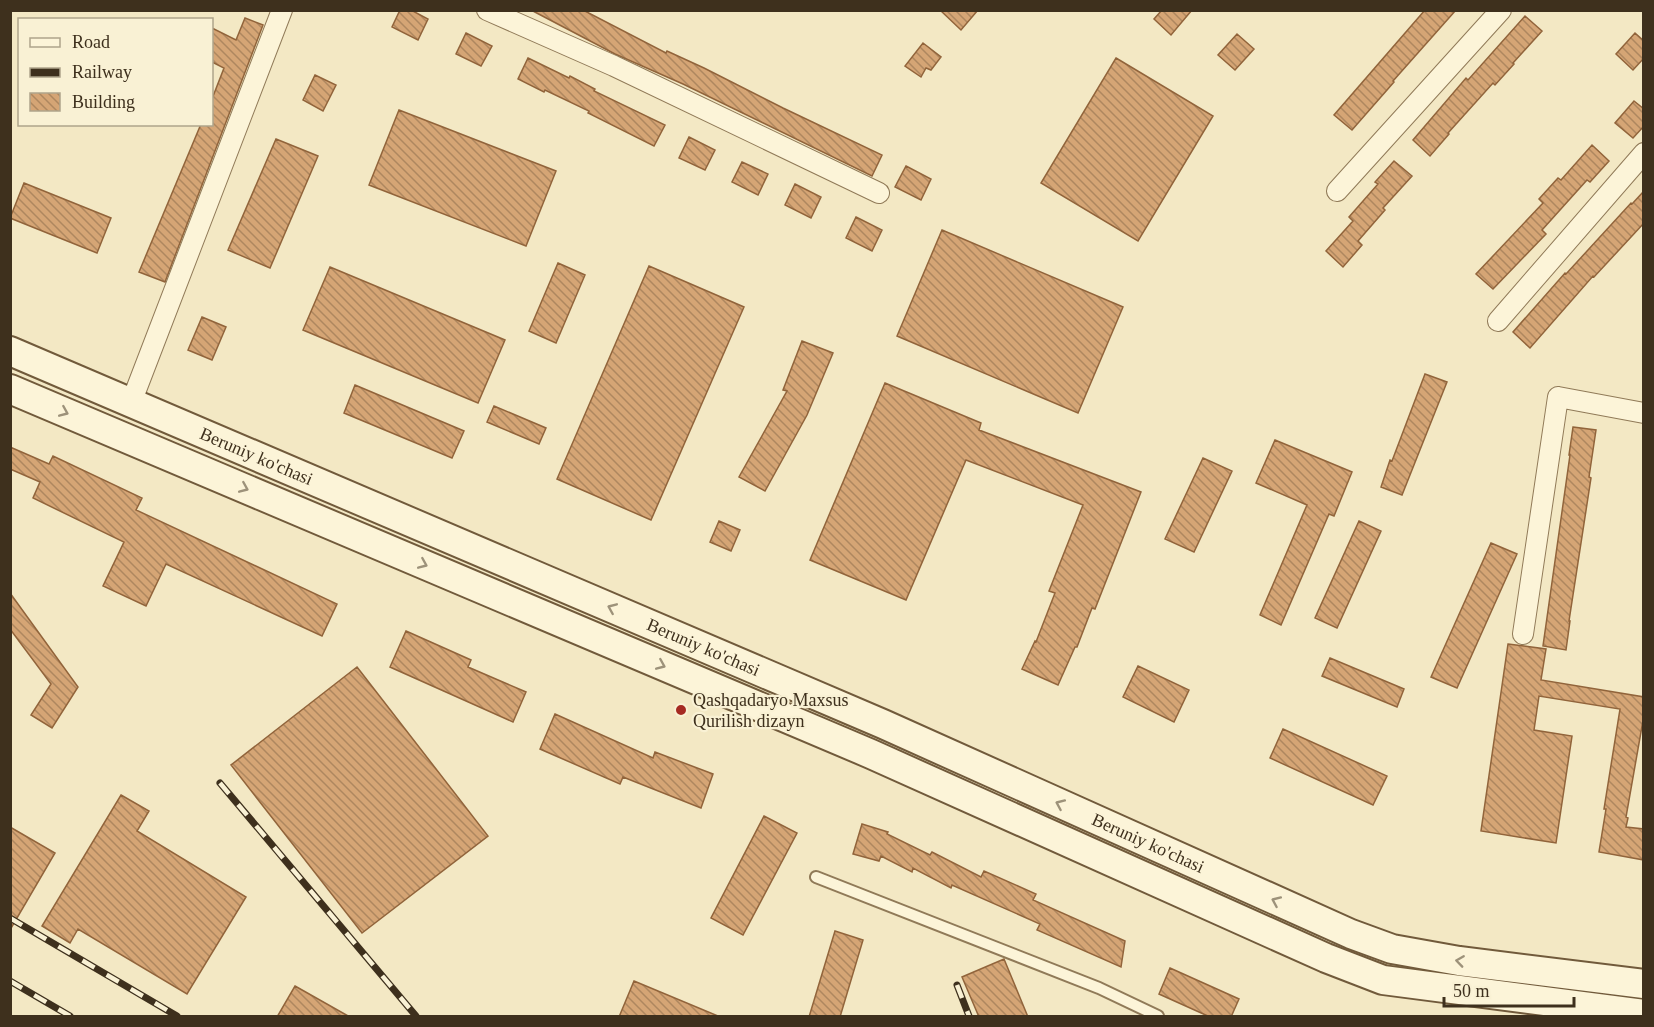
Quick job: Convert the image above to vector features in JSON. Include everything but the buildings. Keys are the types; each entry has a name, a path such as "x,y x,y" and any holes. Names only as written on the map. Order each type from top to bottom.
{"main road":[{"name":"Beruniy ko'chasi","path":"10,351 883,724 1351,934 1392,949 1459,961 1644,984"},
{"name":"Beruniy ko'chasi","path":"10,389 871,754 1326,958 1383,980 1644,1014"},
{"path":"871,754 883,724"}],"street":[{"path":"130,403 282,10"},
{"path":"487,10 614,66 879,193"},
{"path":"1337,191 1501,10"},
{"path":"1498,321 1644,153"},
{"path":"1523,634 1558,397 1644,413"}],"lane":[{"path":"816,877 1099,988 1158,1017"}],"railway":[{"path":"220,783 416,1016"},
{"path":"10,918 177,1016"},
{"path":"10,981 70,1016"},
{"path":"957,985 969,1016"}],"place":[{"name":"Qashqadaryo Maxsus Qurilish dizayn","path":"681,710"}]}
